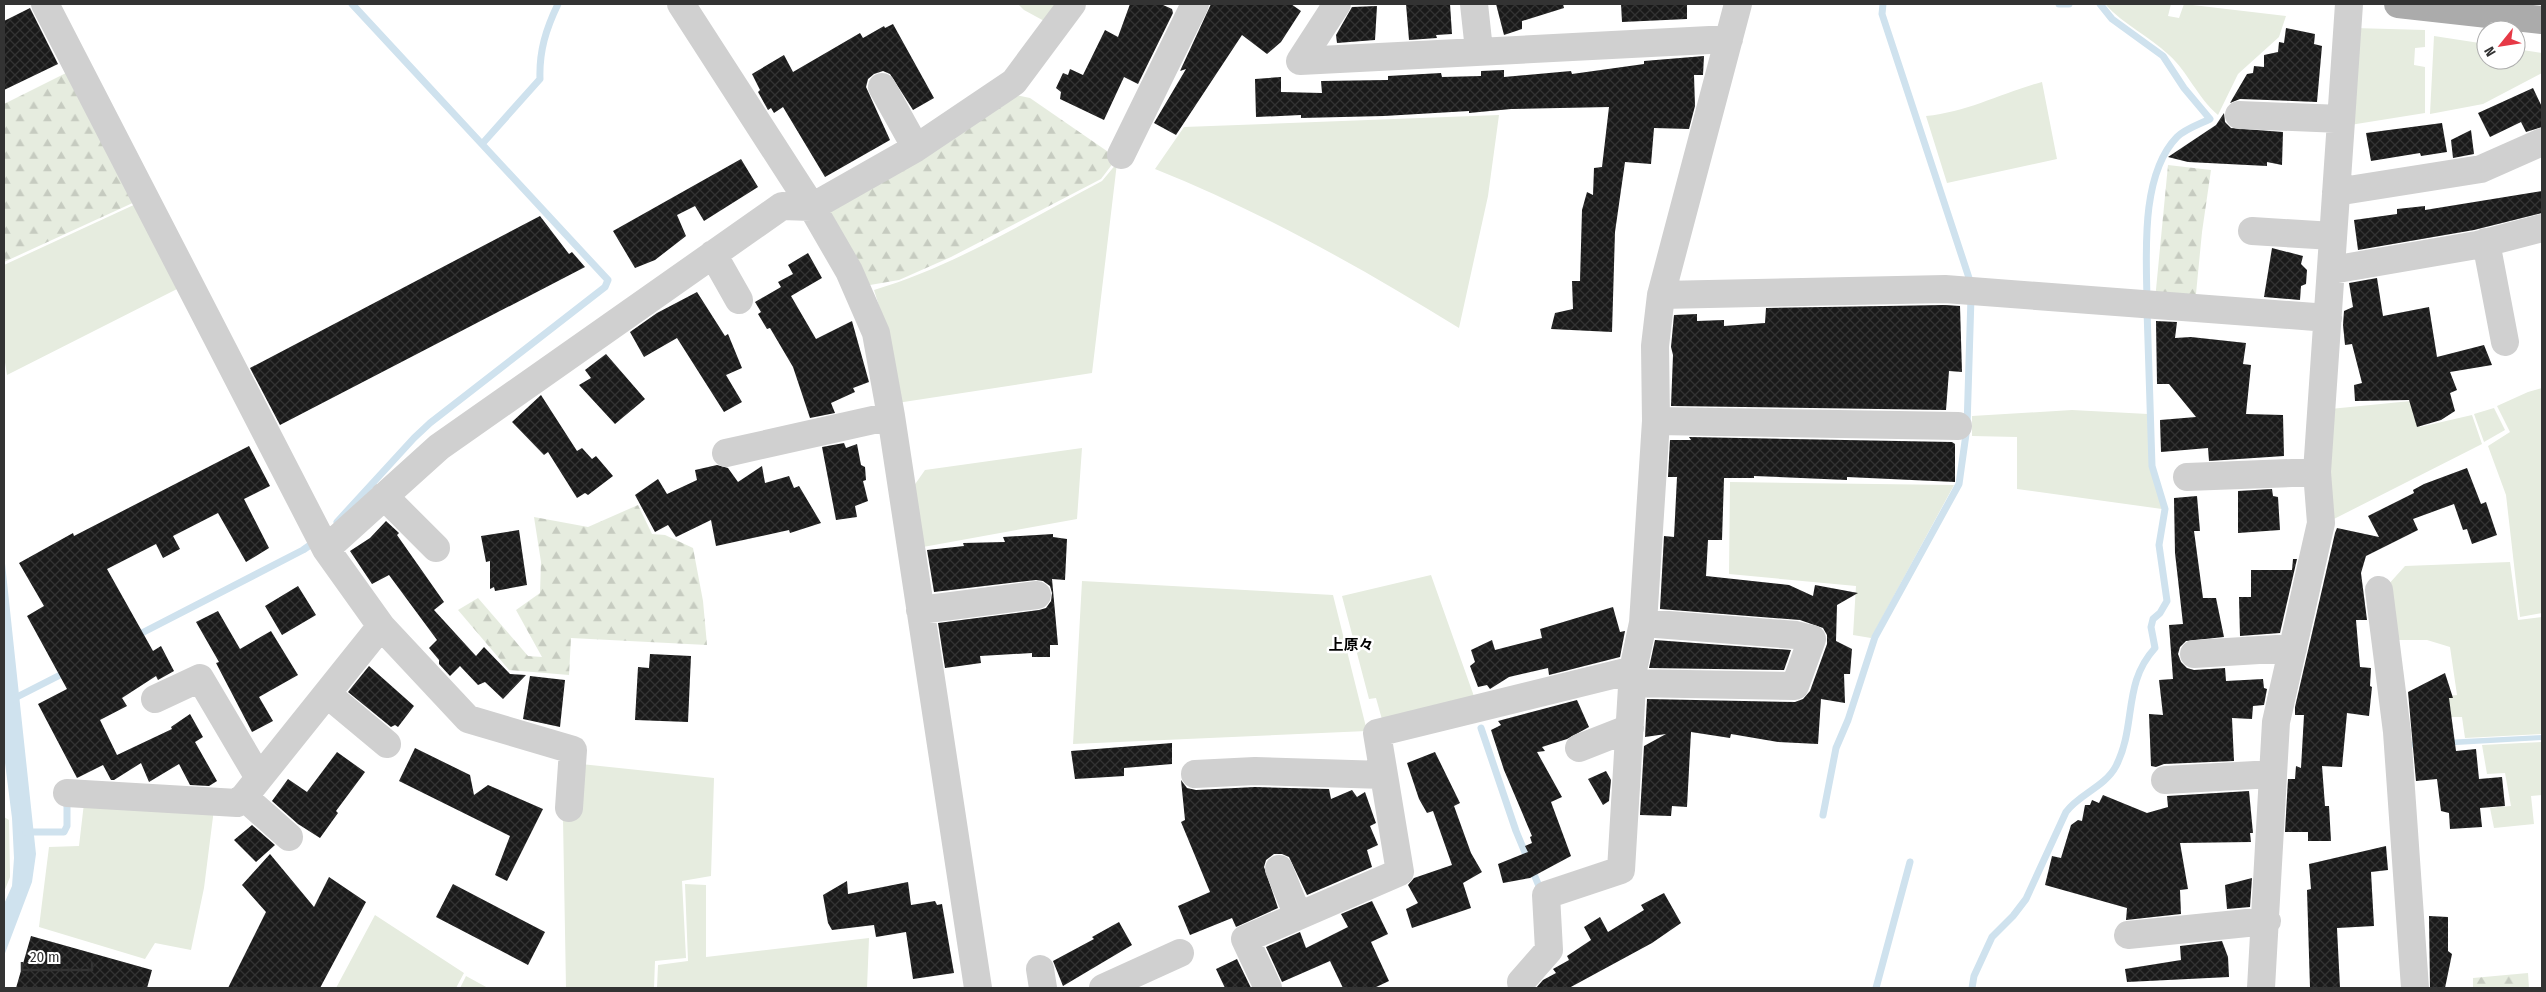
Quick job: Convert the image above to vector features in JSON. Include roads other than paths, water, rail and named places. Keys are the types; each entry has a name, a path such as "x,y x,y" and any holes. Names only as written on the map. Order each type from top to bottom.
{"main road":[{"path":"2398,4 2542,20"}],"street":[{"path":"45,4 326,549 381,626 468,719 573,750 568,808"},
{"path":"680,4 812,208 849,271 876,333 891,416 978,988"},
{"path":"326,549 438,447 782,206 812,208 916,148 1014,82 1072,4"},
{"path":"1121,155 1195,4"},
{"path":"1336,4 1300,61 1479,50 1729,39"},
{"path":"1474,4 1479,50"},
{"path":"1521,982 1549,950 1546,895 1621,870 1633,676 1643,623 1656,422 1654,346 1661,295 1738,4"},
{"path":"2261,988 2267,921 2276,722 2321,522 2317,472 2349,4"},
{"path":"882,87 916,148"},
{"path":"2239,114 2341,119"},
{"path":"2336,192 2481,169 2542,142"},
{"path":"2332,270 2486,242 2542,228"},
{"path":"2252,231 2333,236"},
{"path":"2486,242 2505,342"},
{"path":"712,254 739,300"},
{"path":"1661,295 1946,289 2328,318"},
{"path":"726,453 891,416"},
{"path":"1656,422 1958,426"},
{"path":"2187,477 2317,472"},
{"path":"384,496 436,548"},
{"path":"2379,590 2397,732 2415,988"},
{"path":"920,610 1037,595"},
{"path":"1268,988 1245,939 1400,872 1377,733 1633,676 1795,686 1812,639 1796,634 1643,623"},
{"path":"67,792 237,803 381,626"},
{"path":"2194,654 2293,648"},
{"path":"156,700 200,678 251,788 289,837"},
{"path":"327,694 386,744"},
{"path":"1579,748 1630,728"},
{"path":"1195,774 1255,771 1384,775"},
{"path":"2165,780 2273,774"},
{"path":"1279,869 1298,916"},
{"path":"2128,935 2267,921"},
{"path":"1103,988 1180,952"}],"water":[{"path":"4,554 36,854 32,882 4,956 4,904 12,886 14,858 12,818 4,755"},
{"path":"2542,735 2542,740 2405,748 2405,742"}],"waterway":[{"path":"337,522 430,423 605,287 608,280 352,4"},
{"path":"482,144 540,79 544,40 558,4"},
{"path":"1883,4 1882,14 1971,284"},
{"path":"2059,4 2069,4"},
{"path":"2100,4 2112,19 2163,56 2184,88 2210,119 2180,134 2165,153 2157,171 2151,192 2148,214 2147,299"},
{"path":"1823,815 1836,748 1848,720 1875,637 1959,484 1967,427 1971,297"},
{"path":"1972,988 1974,976 1992,937 2013,916 2026,899 2066,812 2078,800 2105,780 2116,766 2126,735 2138,676 2155,648 2151,627 2153,619 2160,613 2167,601 2159,545 2165,509 2152,466 2147,310"},
{"path":"136,636 303,550 316,541"},
{"path":"11,700 66,672"},
{"path":"1481,728 1516,831 1541,891"},
{"path":"26,832 64,832 67,826 67,804"},
{"path":"1876,988 1910,862"}],"district":[{"name":"上原々","path":"1351,645"}]}
